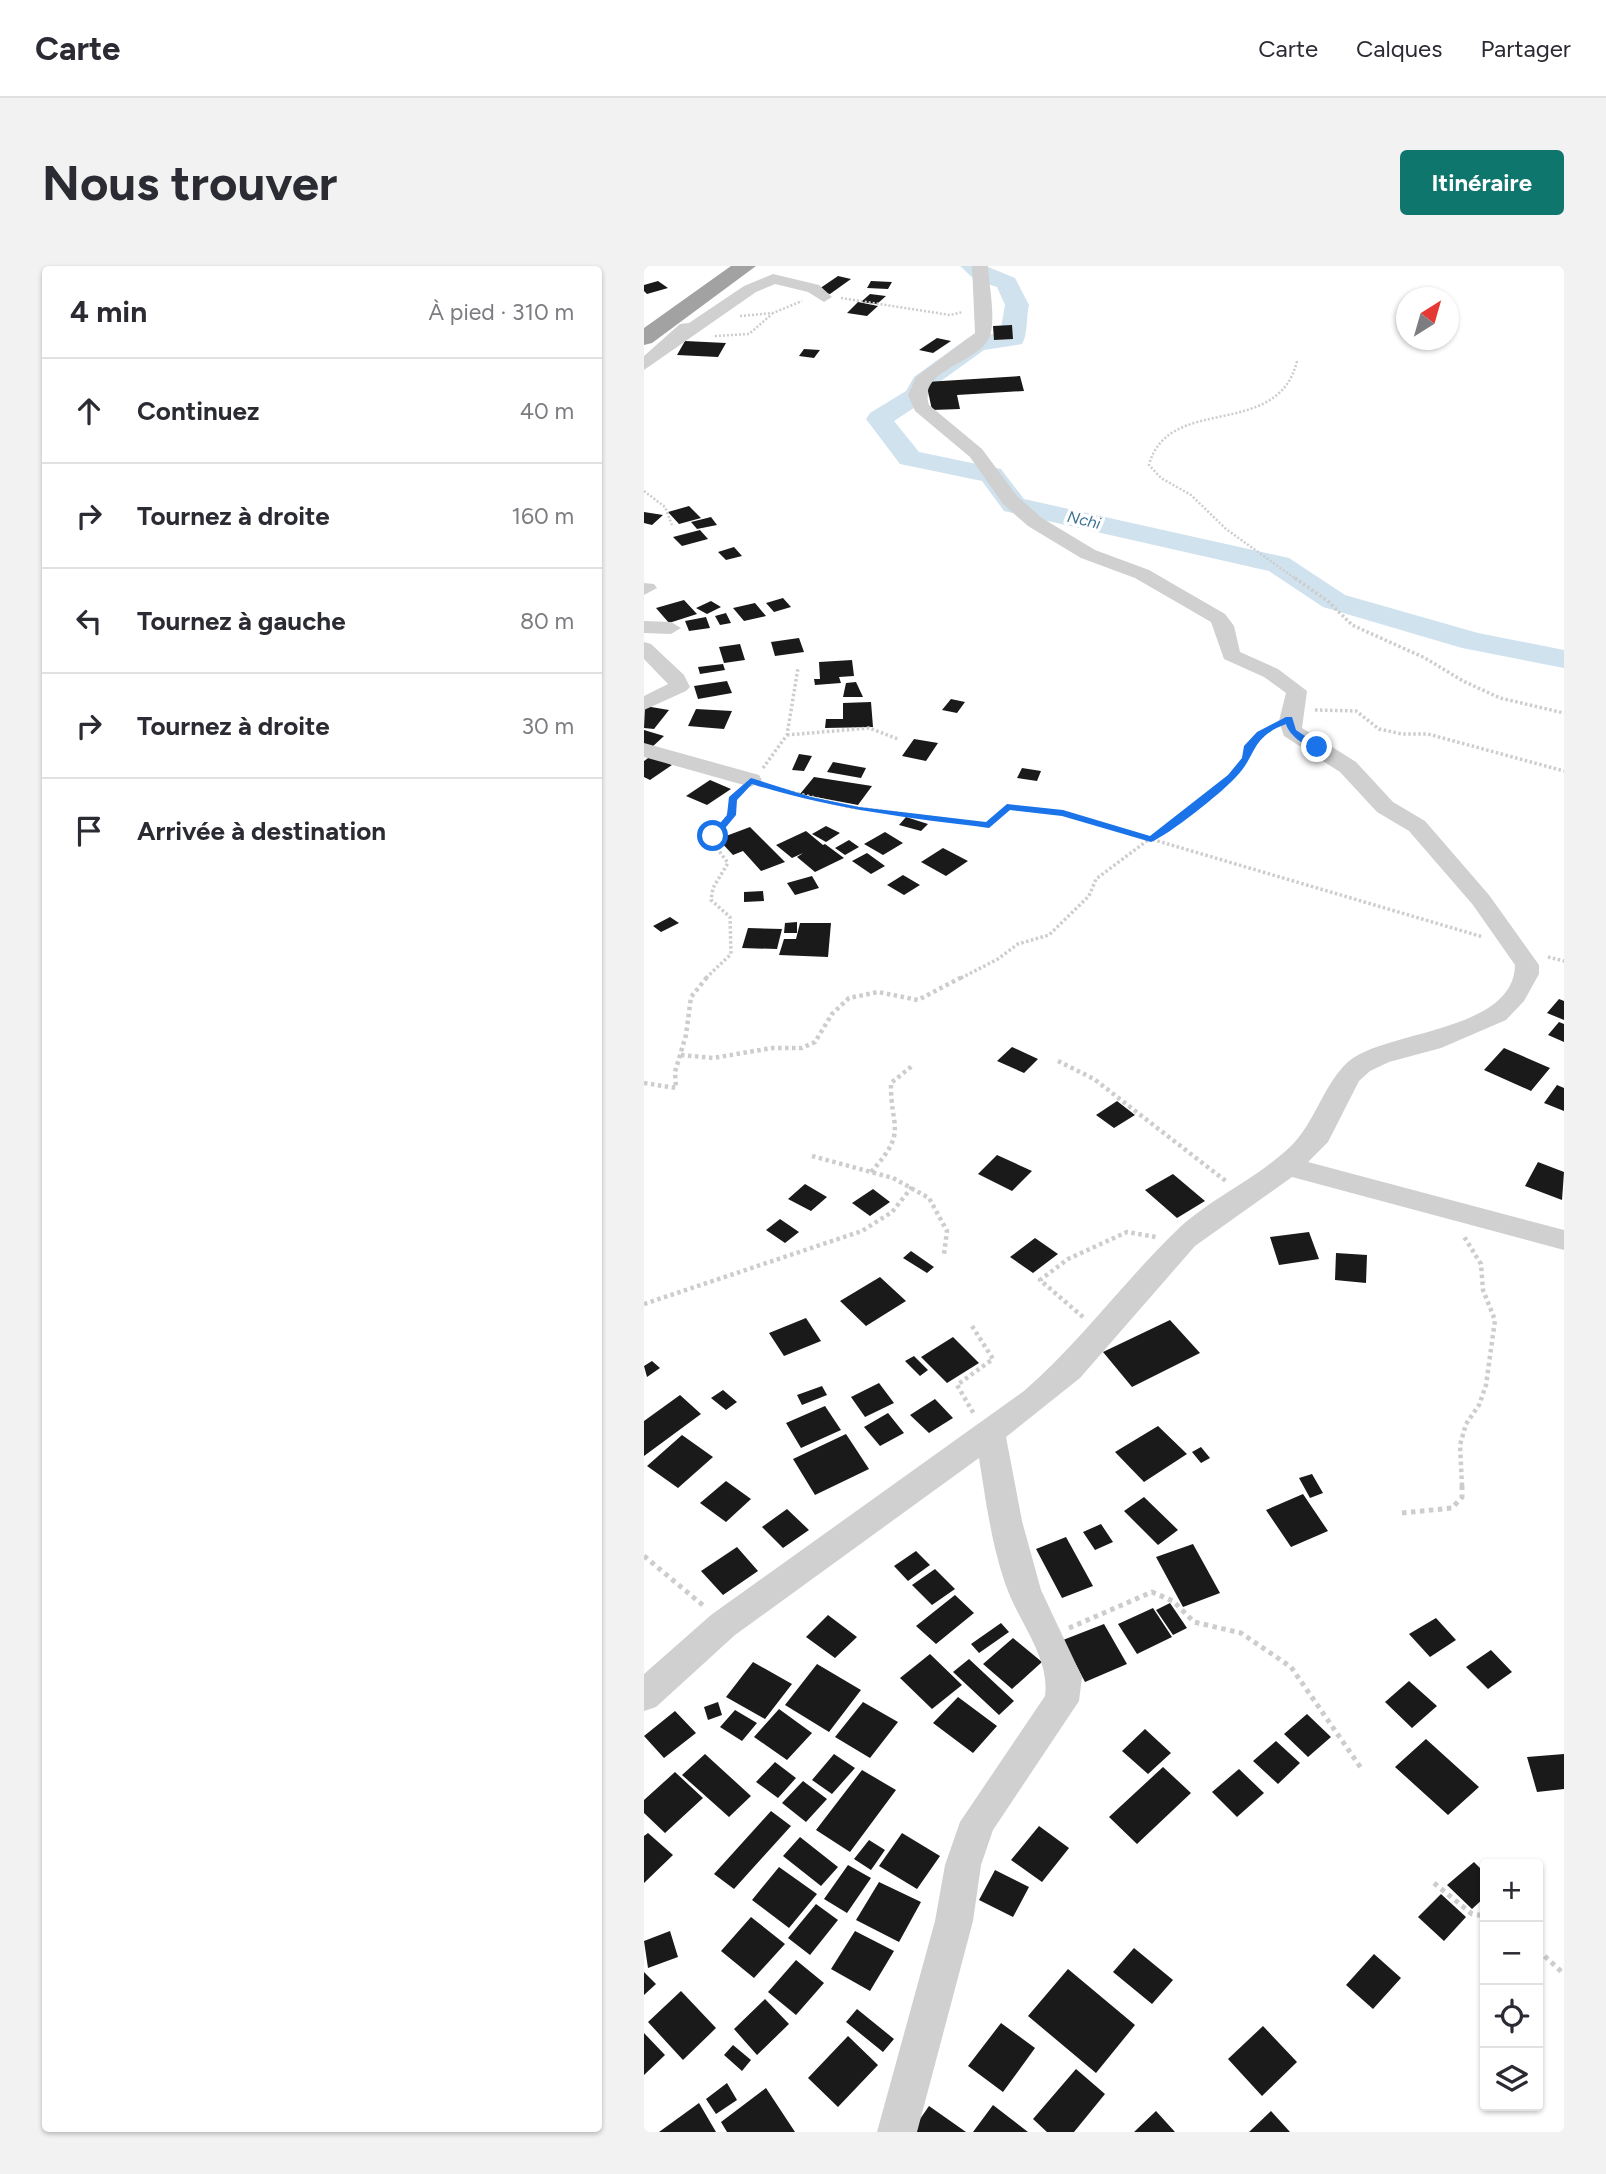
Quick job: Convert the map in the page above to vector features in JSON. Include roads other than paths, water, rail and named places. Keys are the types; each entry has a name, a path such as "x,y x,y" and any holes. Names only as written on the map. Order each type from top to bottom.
{"highway":[{"path":"644,338 745,266"}],"street":[{"path":"644,1696 723,1625 990,1434 1069,1370 1185,1239 1242,1195 1289,1166 1318,1135 1349,1076 1361,1065 1381,1055 1432,1042 1497,1014 1511,1001 1527,974 1527,965 1481,900 1417,827 1385,807 1359,776 1338,759 1289,727 1298,699 1296,691 1271,673 1231,655 1224,626 1218,618 1142,574 1088,555 1035,522 1010,500 976,453 920,407 917,395 922,382 980,340 984,327 984,304 980,266"},
{"path":"644,365 679,337 750,289 773,279 813,288 824,297"},
{"path":"679,337 694,317 687,307"},
{"path":"644,627 671,628"},
{"path":"644,648 677,679 679,687 644,704"},
{"path":"644,750 751,780"},
{"path":"1289,1166 1564,1240"},
{"path":"897,2132 954,1921 963,1865 978,1822 1062,1701 1065,1677 1024,1590 1006,1521 990,1434"}],"waterway":[{"name":"Nchi","path":"972,266 983,275 1007,283 1017,305 1012,325 1013,339 977,343 923,382 917,395 879,419 910,458 991,475 1014,505 1279,564 1334,601 1473,641 1564,659"}]}
